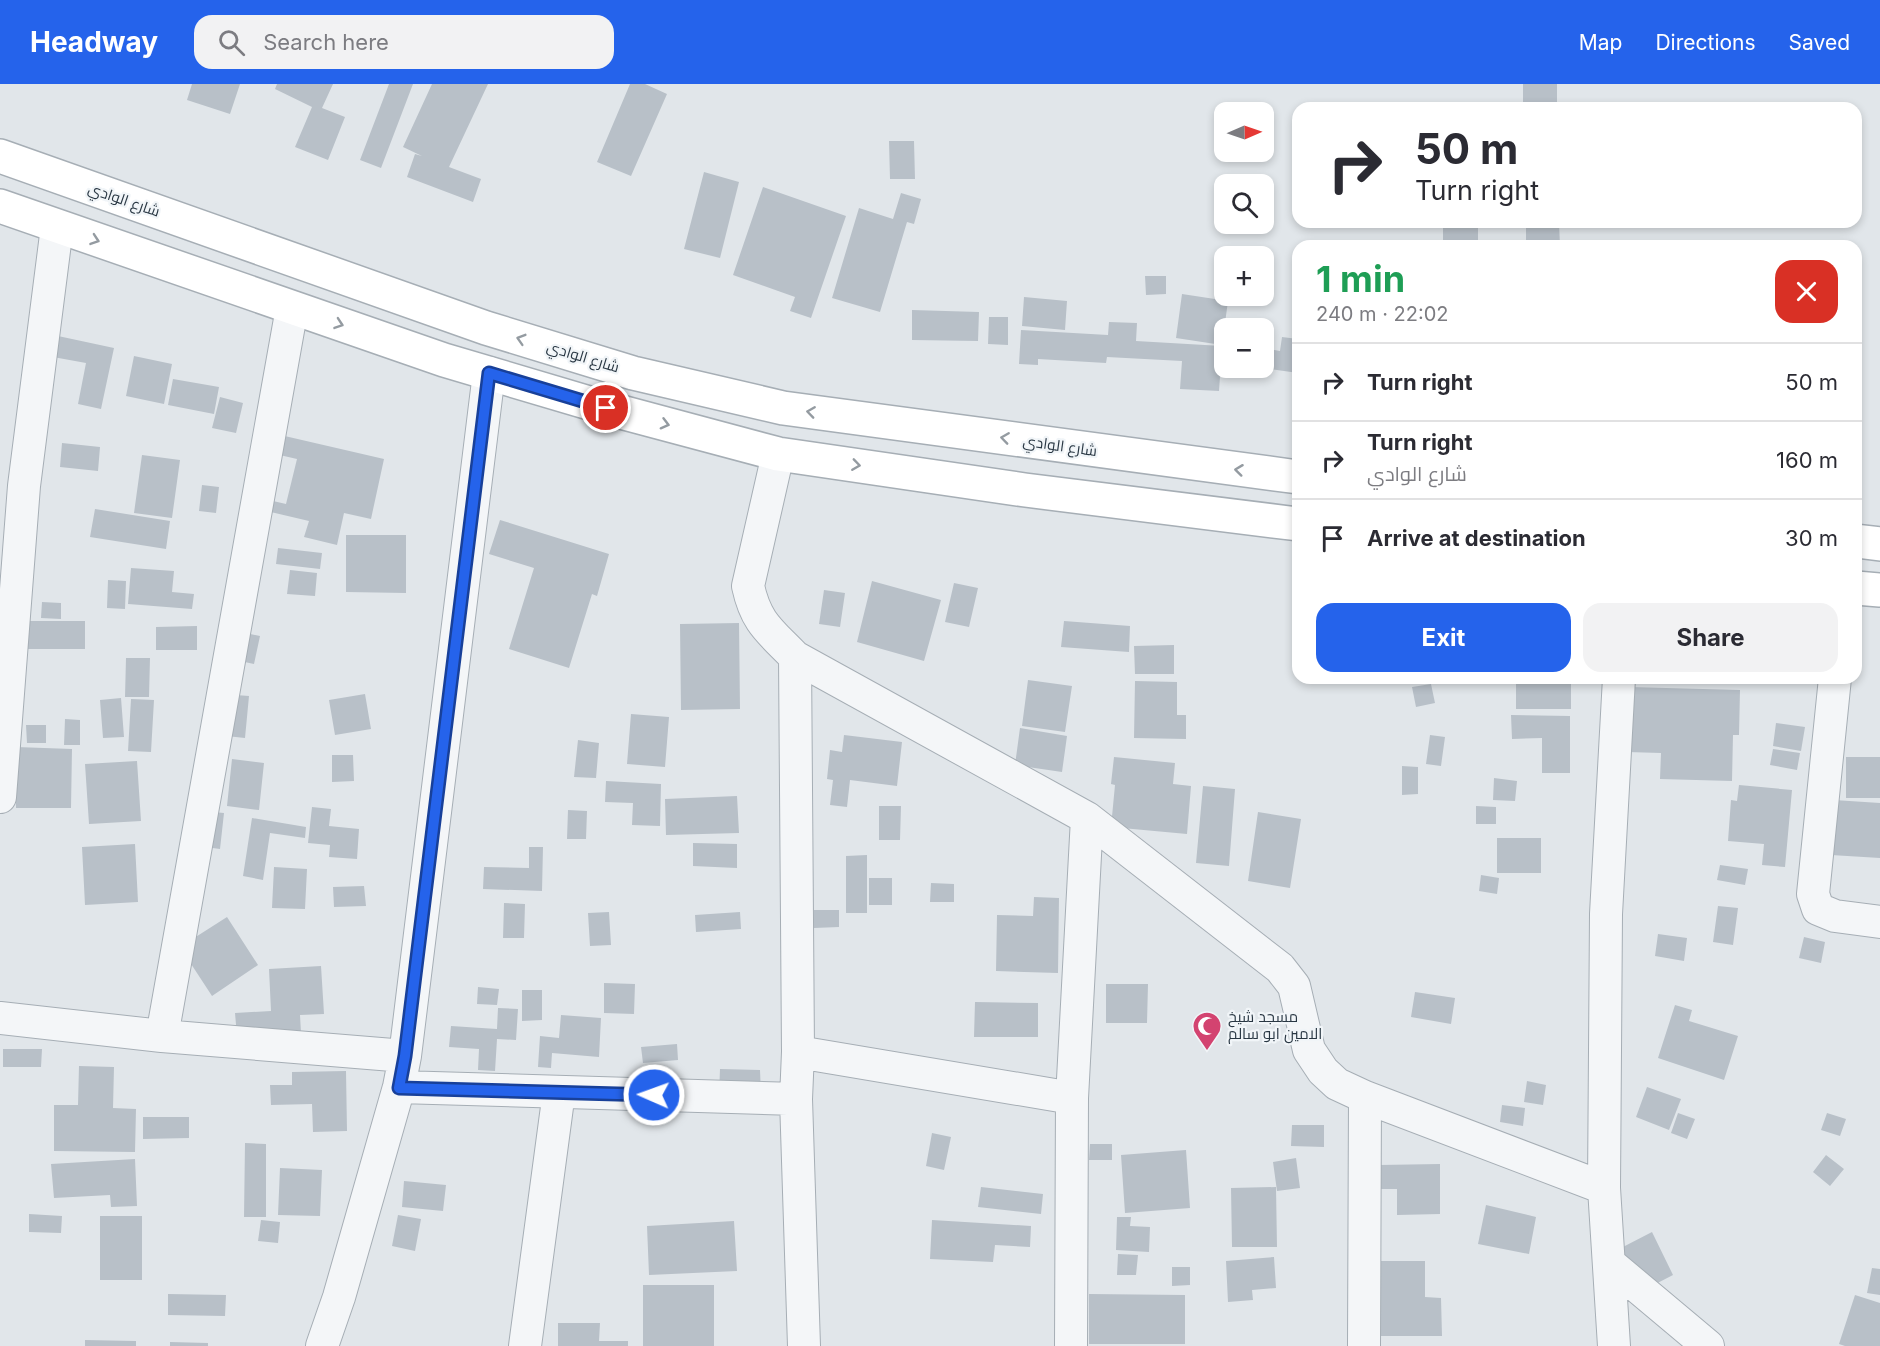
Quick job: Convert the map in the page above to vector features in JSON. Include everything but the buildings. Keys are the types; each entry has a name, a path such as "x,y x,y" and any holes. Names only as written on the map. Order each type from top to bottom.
{"main road":[{"name":"شارع الوادي","path":"0,156 486,328 633,373 783,408 1292,476"},
{"path":"0,206 292,308 489,373 606,408 778,454 1025,490 1292,523"},
{"path":"1862,542 1880,544"},
{"path":"1862,588 1880,590"}],"street":[{"path":"0,797 12,484 57,227"},
{"path":"162,1036 292,308"},
{"path":"322,1346 339,1297 399,1088 405,1056 489,373"},
{"path":"778,454 748,586 752,606 762,624 795,657 1087,818 1280,968 1294,986 1310,1050 1323,1071 1337,1084 1365,1097 1604,1188"},
{"path":"795,657 798,1052 796,1099 804,1346"},
{"path":"1614,1346 1604,1188 1606,914 1619,684"},
{"path":"1834,684 1813,894 1818,909 1835,916 1880,922"},
{"path":"1071,1346 1072,1098 1087,818"},
{"path":"0,1018 162,1036 405,1056"},
{"path":"798,1052 1072,1098"},
{"path":"399,1088 796,1099"},
{"path":"525,1346 559,1092"},
{"path":"1364,1346 1365,1097"},
{"path":"1609,1263 1707,1346"}],"place":[{"name":"مسجد شيخ الامين ابو سالم","path":"1207,1052"}],"route":[{"path":"606,408 489,373 405,1056 399,1088 654,1095"}]}
